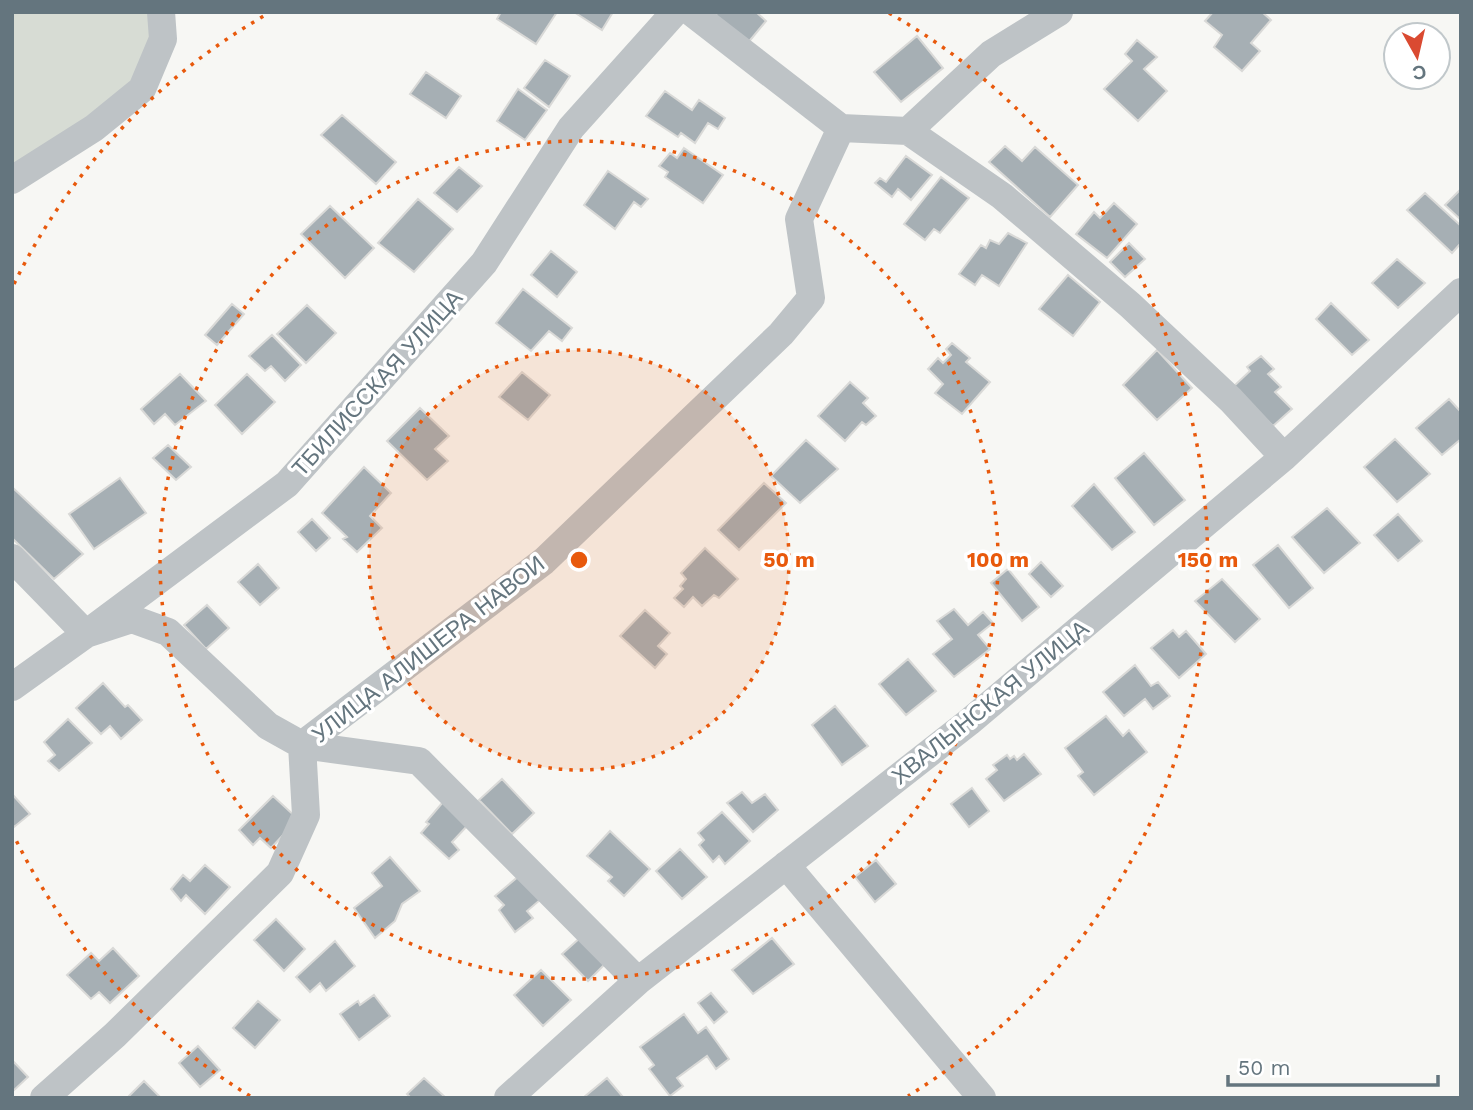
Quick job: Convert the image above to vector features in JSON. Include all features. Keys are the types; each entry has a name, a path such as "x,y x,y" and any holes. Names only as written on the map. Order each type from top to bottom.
{"street":[{"path":"12,180 94,128 142,89 163,39 161,12"},
{"name":"ТБИЛИССКАЯ УЛИЦА","path":"12,687 287,484 484,263 571,128 675,12"},
{"path":"691,12 841,128 908,131 1002,196 1130,305 1231,400 1284,457"},
{"path":"908,131 991,54 1059,12"},
{"name":"УЛИЦА АЛИШЕРА НАВОИ","path":"44,1098 116,1035 280,873 306,815 302,745 544,561 781,334 811,298 799,219 841,128"},
{"name":"ХВАЛЫНСКАЯ УЛИЦА","path":"508,1098 638,981 969,722 1284,457 1461,292"},
{"path":"12,558 86,634 132,619 168,632 268,726 302,745 419,761 638,981"},
{"path":"786,865 982,1098"}],"shaded area":[{"path":"12,12 156,12 138,89 12,175"}],"building":[{"path":"501,12 557,12 536,44 497,19"},
{"path":"574,12 613,12 602,30"},
{"path":"718,12 756,12 766,21 747,44 714,17"},
{"path":"1213,12 1262,12 1271,20 1251,43 1260,51 1242,71 1214,47 1222,35 1205,21"},
{"path":"917,36 943,68 901,102 874,72"},
{"path":"1137,40 1157,57 1144,69 1167,91 1138,121 1104,89 1132,61 1125,54"},
{"path":"545,60 570,76 549,107 524,88"},
{"path":"426,72 461,96 446,118 410,94"},
{"path":"518,89 547,110 525,140 497,121"},
{"path":"665,91 692,110 699,100 725,118 718,129 708,123 695,143 681,133 678,137 646,116"},
{"path":"342,115 396,162 376,184 321,135"},
{"path":"1005,146 1022,161 1035,147 1078,185 1050,217 989,162"},
{"path":"684,148 723,175 703,203 665,177 668,172 659,166 670,153 677,158"},
{"path":"906,156 932,175 911,200 898,189 892,197 875,183 880,178 886,182"},
{"path":"459,167 482,186 457,212 434,193"},
{"path":"608,171 648,199 641,207 634,202 615,229 584,205"},
{"path":"941,177 969,198 940,233 934,229 925,240 904,224"},
{"path":"1461,189 1461,220 1445,205"},
{"path":"1425,193 1461,226 1461,243 1452,253 1407,210"},
{"path":"418,199 453,229 414,272 378,243"},
{"path":"1114,203 1137,224 1107,258 1076,234 1094,212 1100,218"},
{"path":"330,206 374,248 345,278 301,234"},
{"path":"1008,233 1027,243 999,286 982,275 975,285 959,274 981,245 986,248 990,240 999,244"},
{"path":"1129,243 1145,259 1125,277 1110,262"},
{"path":"551,251 577,272 557,297 531,275"},
{"path":"1397,259 1425,283 1398,308 1372,283"},
{"path":"1068,275 1100,302 1073,336 1039,309"},
{"path":"523,289 572,328 562,341 549,331 531,351 496,323"},
{"path":"1331,303 1369,340 1352,355 1316,319"},
{"path":"232,304 244,314 217,345 205,335"},
{"path":"307,305 336,333 306,363 277,334"},
{"path":"272,335 301,365 285,381 271,366 265,371 249,356"},
{"path":"952,343 970,358 966,362 990,382 962,414 935,393 943,384 928,369 938,358 943,363 951,355 946,349"},
{"path":"1157,350 1192,388 1157,420 1123,385"},
{"path":"1261,356 1274,369 1268,374 1281,387 1275,392 1292,409 1273,426 1233,387 1250,371 1247,367"},
{"path":"522,372 550,395 528,420 499,397"},
{"path":"180,374 206,401 175,425 165,414 154,424 141,409"},
{"path":"247,374 275,402 242,434 215,405"},
{"path":"850,382 868,398 863,403 876,416 866,425 862,422 845,441 818,416"},
{"path":"1449,399 1461,412 1461,439 1442,455 1416,428"},
{"path":"420,408 449,436 435,449 448,461 427,480 387,441"},
{"path":"1395,439 1430,474 1397,502 1364,467"},
{"path":"806,440 838,469 800,503 771,476"},
{"path":"168,445 191,467 176,480 153,458"},
{"path":"1144,453 1185,500 1154,525 1115,478"},
{"path":"364,467 391,493 370,516 382,528 357,552 343,539 347,537 322,513"},
{"path":"120,478 146,513 94,549 69,514"},
{"path":"764,483 786,503 739,550 718,530"},
{"path":"1094,484 1135,532 1112,550 1072,506"},
{"path":"12,487 83,554 54,579 12,538"},
{"path":"1327,508 1360,543 1324,573 1292,537"},
{"path":"1398,514 1422,541 1398,561 1374,535"},
{"path":"312,519 330,538 316,551 298,532"},
{"path":"1278,545 1313,588 1289,608 1253,565"},
{"path":"705,548 738,579 719,598 714,595 702,606 693,597 684,607 674,598 683,589 680,586 686,579 681,573"},
{"path":"1041,562 1063,586 1051,597 1029,574"},
{"path":"258,564 279,588 260,605 238,582"},
{"path":"1008,569 1039,607 1022,621 991,583"},
{"path":"1222,579 1260,619 1235,642 1195,601"},
{"path":"207,605 229,628 206,649 184,625"},
{"path":"954,609 968,625 983,612 993,623 978,635 990,649 954,677 933,654 952,639 937,621"},
{"path":"645,610 670,633 658,646 667,654 655,668 620,636"},
{"path":"1173,630 1179,637 1186,631 1206,654 1179,678 1151,648"},
{"path":"908,659 936,691 906,715 879,684"},
{"path":"1135,665 1151,686 1158,682 1170,696 1153,709 1145,699 1124,716 1103,692"},
{"path":"103,683 125,707 128,705 142,720 121,739 110,726 101,734 76,708"},
{"path":"835,706 868,746 842,765 812,725"},
{"path":"1106,716 1123,736 1129,730 1147,752 1094,795 1078,776 1083,772 1065,748"},
{"path":"68,719 92,743 59,771 48,761 55,755 44,742"},
{"path":"1024,754 1041,774 1004,801 986,779 997,770 993,765 1007,755 1010,759 1014,756 1017,760"},
{"path":"502,779 534,813 512,834 479,800"},
{"path":"972,788 989,811 969,827 951,804"},
{"path":"742,792 752,803 765,794 778,810 753,832 727,803"},
{"path":"12,794 30,814 14,827 12,825"},
{"path":"273,796 298,819 271,848 260,838 253,845 239,830"},
{"path":"443,802 468,825 452,842 459,850 449,859 421,833 429,824 426,822"},
{"path":"722,812 750,841 725,864 719,856 713,862 699,845 704,840 698,833"},
{"path":"610,831 650,869 624,896 608,881 612,877 587,856"},
{"path":"680,849 707,877 682,899 656,871"},
{"path":"390,857 420,891 402,904 395,921 375,938 354,908 382,886 372,873"},
{"path":"876,860 896,884 875,902 855,877"},
{"path":"205,865 230,887 205,914 186,895 181,901 171,889 183,875 190,881"},
{"path":"519,876 540,900 527,911 533,918 515,932 499,910 504,905 495,896"},
{"path":"276,919 305,949 284,971 254,940"},
{"path":"581,937 606,963 588,981 562,954"},
{"path":"772,938 794,964 753,994 732,970"},
{"path":"335,941 355,966 326,991 320,983 310,992 296,977"},
{"path":"113,948 139,976 110,1003 99,992 91,999 67,975 91,953 99,961"},
{"path":"541,970 571,1000 543,1026 514,995"},
{"path":"711,993 727,1012 714,1023 698,1003"},
{"path":"374,995 390,1016 359,1040 340,1014 358,1001 360,1005"},
{"path":"258,1001 280,1020 255,1048 233,1028"},
{"path":"684,1014 698,1033 706,1027 729,1059 716,1069 707,1056 677,1078 683,1086 670,1096 649,1069 654,1065 640,1047"},
{"path":"198,1046 220,1070 200,1087 179,1063"},
{"path":"12,1060 28,1077 12,1092"},
{"path":"424,1078 446,1098 411,1098 407,1094"},
{"path":"607,1078 623,1097 583,1098"},
{"path":"144,1081 161,1098 130,1098"}]}
